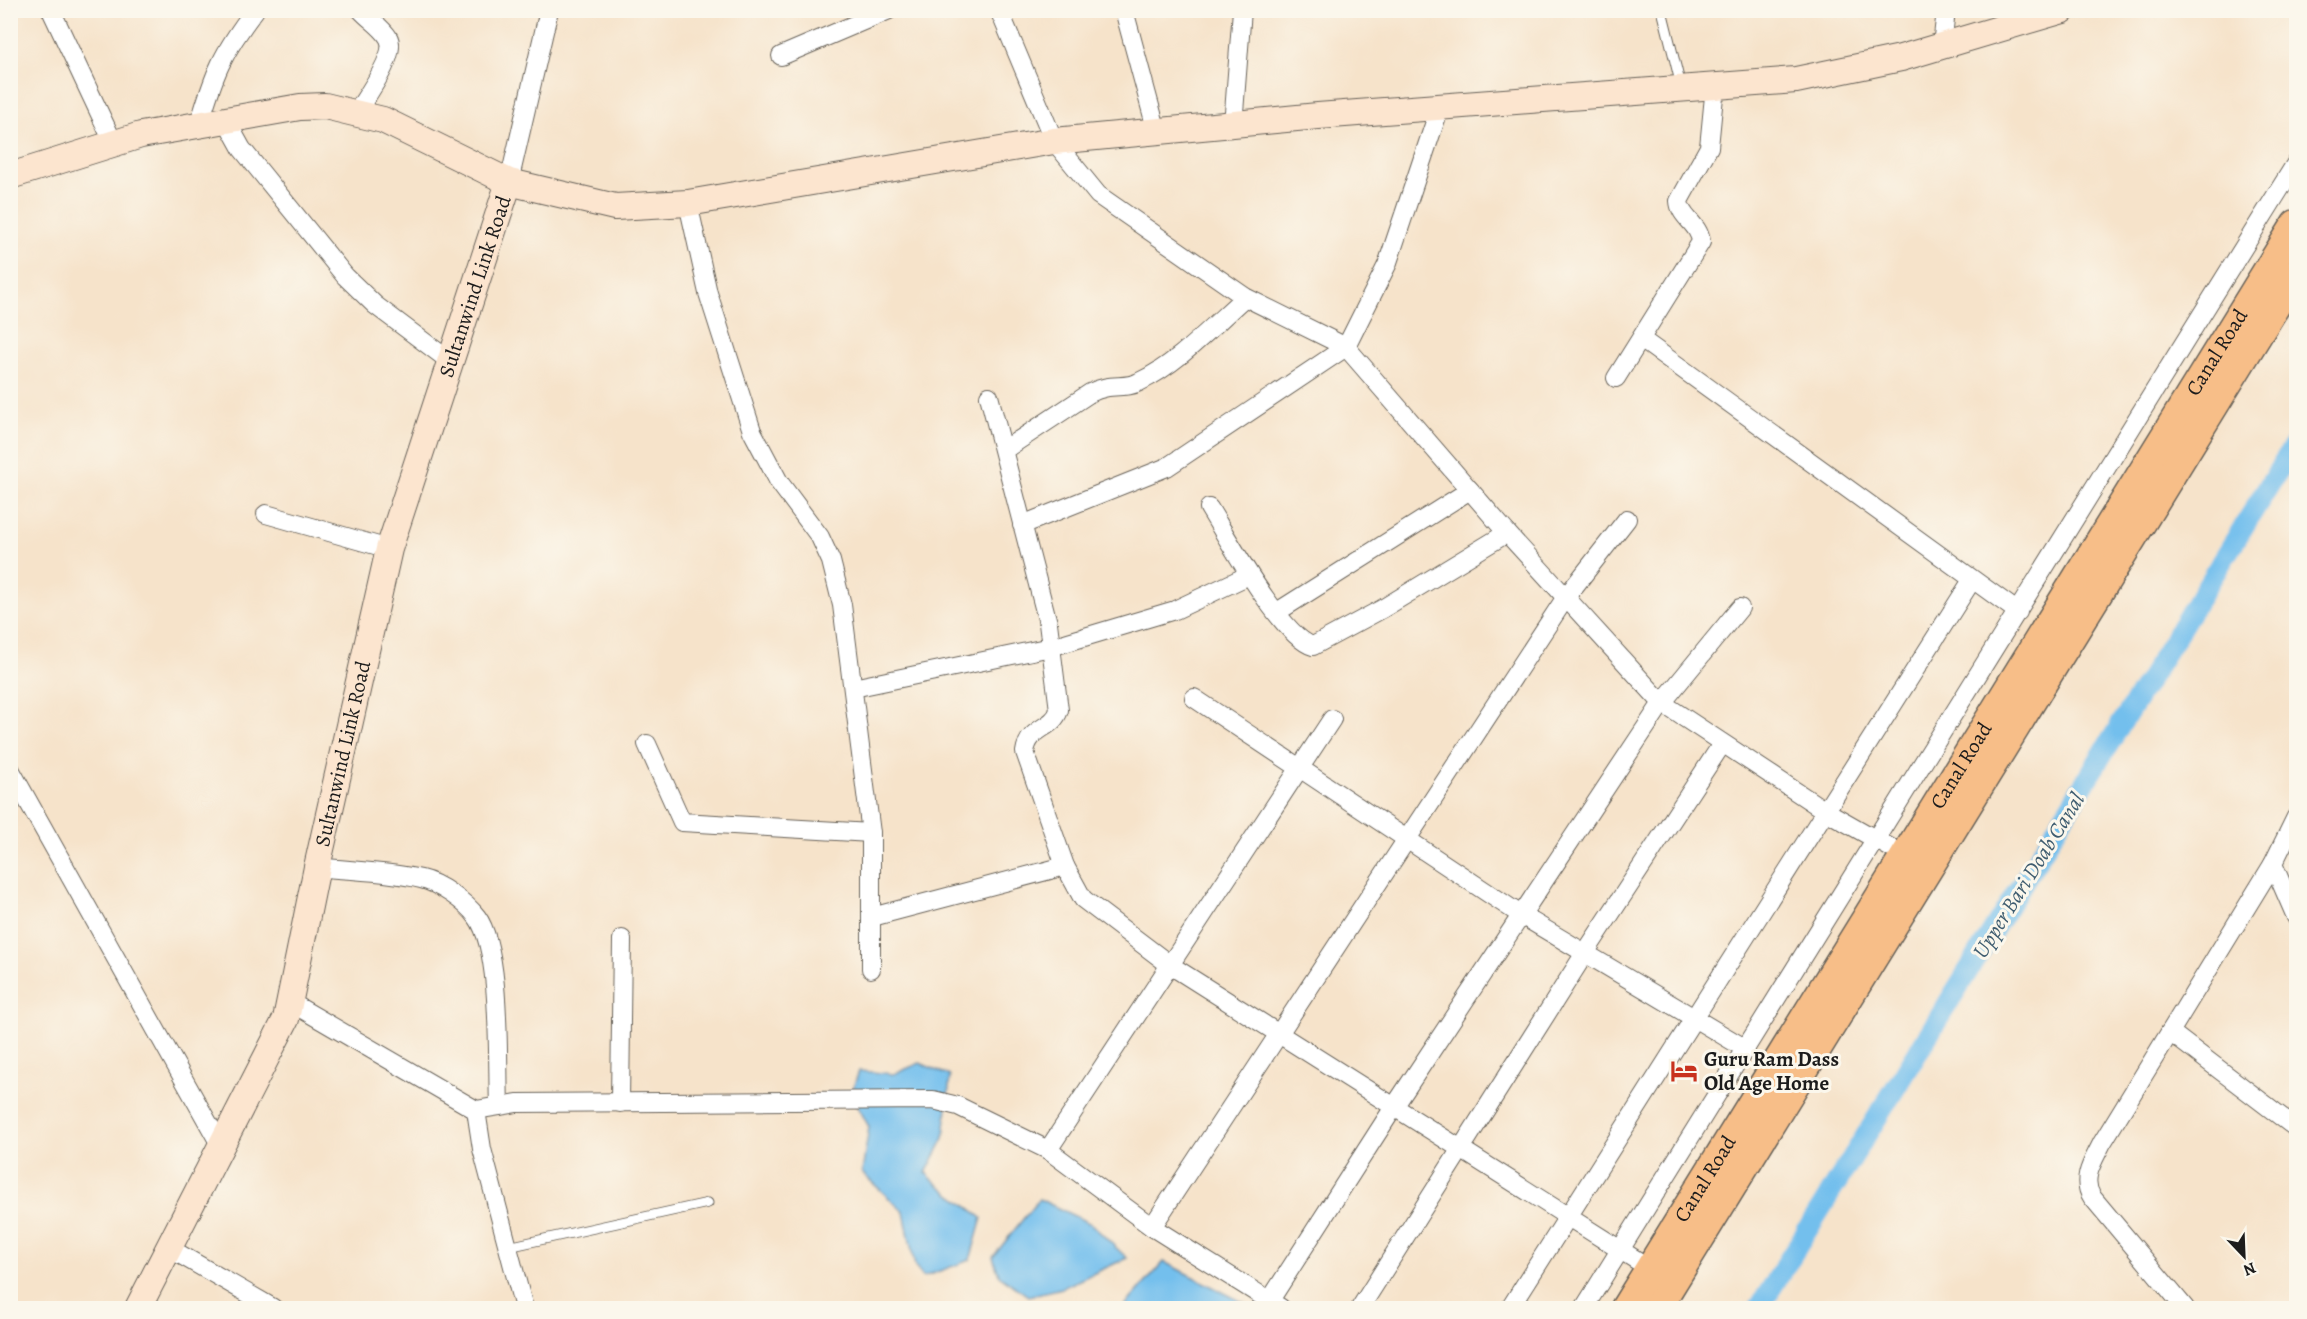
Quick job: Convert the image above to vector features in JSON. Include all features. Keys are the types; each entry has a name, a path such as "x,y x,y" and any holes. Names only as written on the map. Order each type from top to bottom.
{"main road":[{"name":"Canal Road","path":"1624,1308 2296,224"},
{"name":"Canal Road","path":"1657,1308 2296,273"}],"street":[{"path":"51,10 114,144"},
{"path":"199,125 216,69 226,50 255,10"},
{"path":"356,113 387,61 391,48 389,38 361,10"},
{"path":"510,183 549,10"},
{"path":"781,56 889,10"},
{"path":"999,10 1054,141 1098,195 1245,297 1346,347 1507,533 1662,703 1824,810 1876,842 1905,856"},
{"path":"1124,10 1157,132"},
{"path":"1233,126 1242,10"},
{"path":"1942,46 1946,10"},
{"path":"10,176 141,135 300,107 325,106 383,120 510,183 615,207 688,203 1054,141 1440,107 1796,80 1901,58 2063,10"},
{"path":"1616,378 1701,242 1697,227 1683,213 1679,201 1709,147 1715,86"},
{"path":"1022,525 1167,466 1346,347 1387,265 1440,107"},
{"path":"226,120 242,149 345,276 375,304 451,362"},
{"path":"1584,1308 1876,842 2296,163"},
{"name":"Sultanwind Link Road","path":"138,1308 286,1019 316,867 389,549 510,183"},
{"path":"688,203 708,293 752,431 763,456 779,482 809,519 831,561 842,605 871,833 871,969"},
{"path":"1004,450 1090,393 1102,387 1138,383 1170,363 1245,297"},
{"path":"1641,339 2018,612"},
{"path":"989,396 1048,623 1059,710 1057,716 1030,737 1025,752 1065,866 1083,899 1170,965 1649,1268"},
{"path":"1277,612 1470,490"},
{"path":"1209,508 1249,574 1277,612 1304,643 1313,646 1321,644 1507,533"},
{"path":"266,514 389,549"},
{"path":"1152,1227 1566,597 1626,519"},
{"path":"853,688 1051,647 1175,610 1249,574"},
{"path":"1512,1305 1972,580"},
{"path":"290,1002 476,1110 518,1102 933,1100 958,1106 1048,1150 1152,1227 1272,1306 1394,1107 1662,703 1740,608"},
{"path":"1194,698 1521,915 1746,1049"},
{"path":"1048,1150 1332,719"},
{"path":"647,744 682,822 871,833"},
{"path":"1360,1308 1585,953 1722,744"},
{"path":"10,769 221,1146"},
{"path":"2185,1308 2110,1221 2087,1186 2087,1175 2102,1143 2273,864 2296,817"},
{"path":"2273,864 2296,917"},
{"path":"872,917 1065,866"},
{"path":"316,867 423,879 455,897 477,917 487,940 494,978 499,1106"},
{"path":"620,1103 622,939"},
{"path":"2170,1032 2296,1128"},
{"path":"476,1110 483,1149 524,1308"},
{"path":"169,1248 273,1308"}],"lane":[{"path":"1662,10 1681,89"},
{"path":"508,1247 708,1203"}],"water":[{"path":"920,1063 950,1076 944,1138 926,1173 939,1186 982,1218 970,1260 923,1277 915,1266 904,1212 862,1173 869,1127 851,1094 859,1071 894,1074"},
{"path":"1039,1199 1091,1224 1127,1258 1062,1288 1028,1296 999,1275 993,1257"},
{"path":"1164,1262 1254,1308 1123,1308"}],"waterway":[{"name":"Upper Bari Doab Canal","path":"1759,1308 2296,442"}],"place":[{"name":"Guru Ram Dass Old Age Home","path":"1684,1071"}]}
